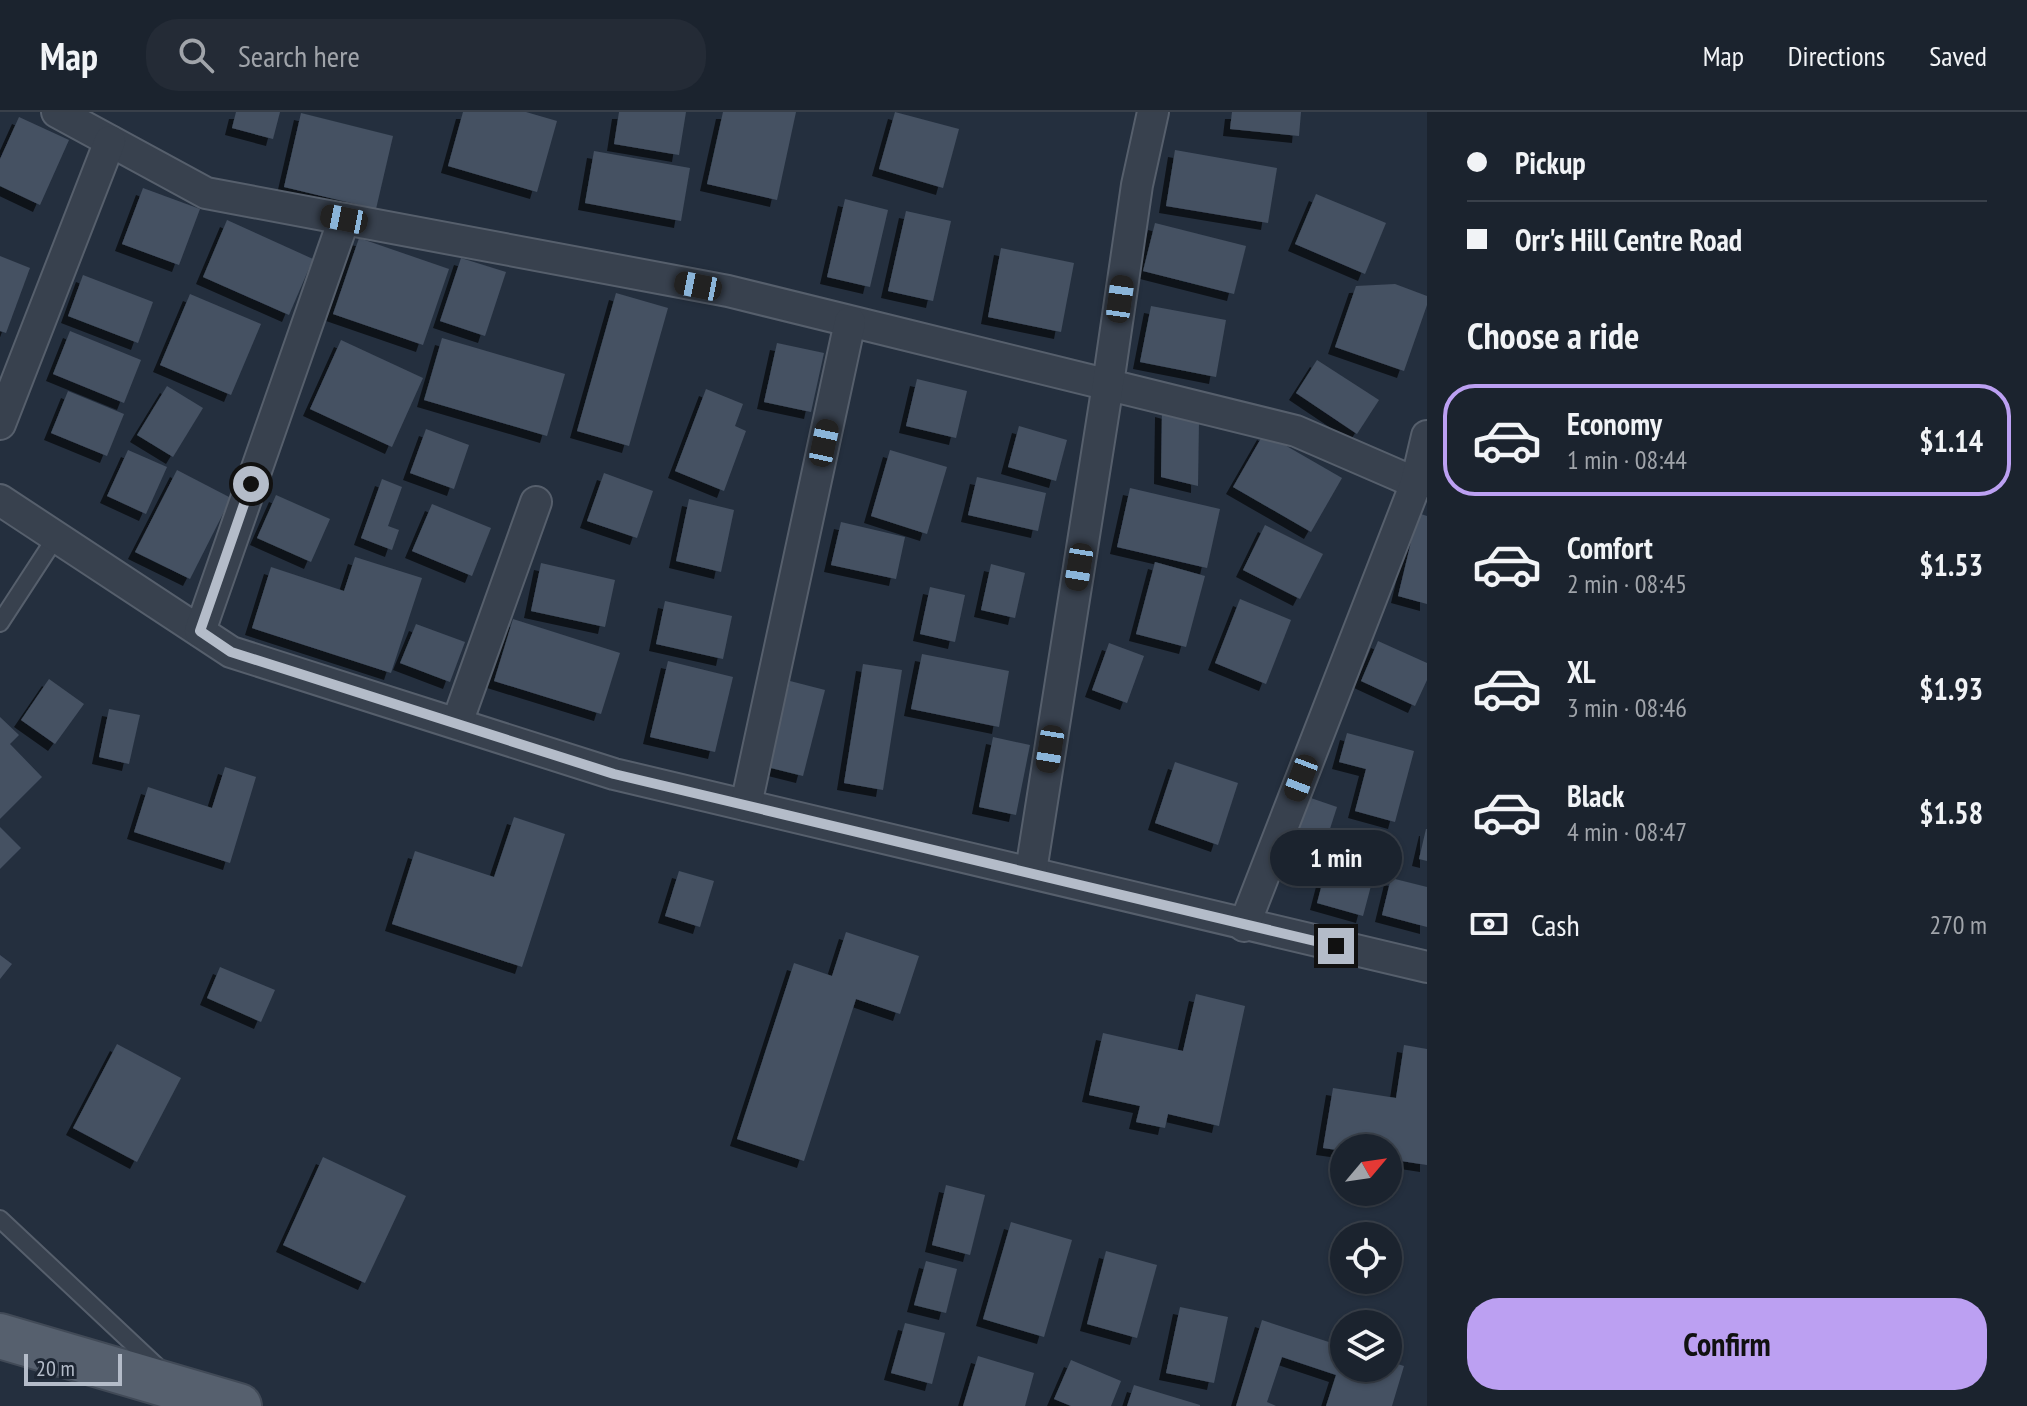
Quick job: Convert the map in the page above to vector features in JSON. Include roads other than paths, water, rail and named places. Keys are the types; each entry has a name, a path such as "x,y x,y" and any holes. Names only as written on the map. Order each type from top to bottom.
{"main road":[{"path":"5,1334 239,1406"}],"street":[{"path":"57,112 206,193 728,291 1296,431 1421,483"},
{"path":"1031,871 1137,185 1153,112"},
{"path":"0,424 110,141"},
{"path":"200,631 344,219"},
{"path":"746,805 850,322"},
{"path":"1244,926 1421,483 1427,436"},
{"path":"0,500 231,652 614,774 1427,967"},
{"path":"457,723 536,502"}],"lane":[{"path":"0,623 56,537"},
{"path":"0,1219 183,1390"}]}
